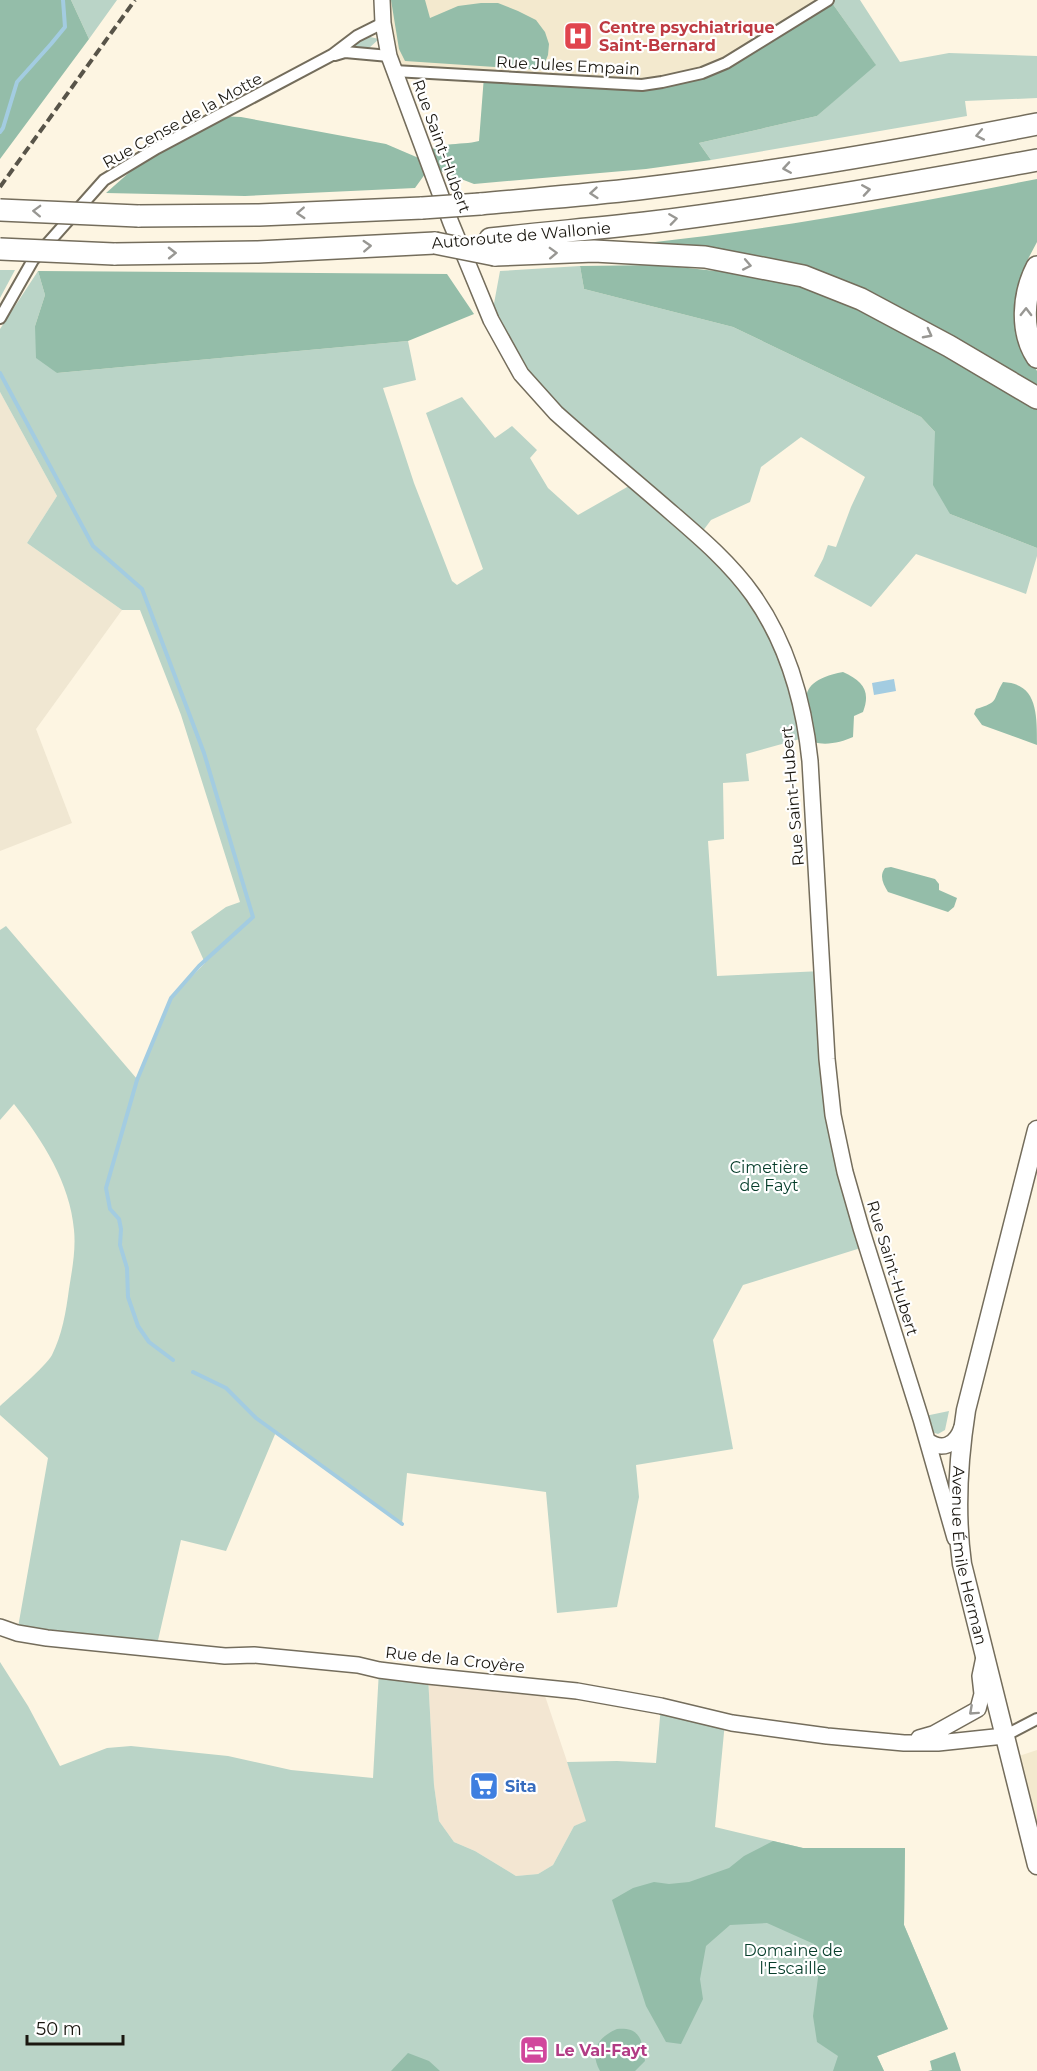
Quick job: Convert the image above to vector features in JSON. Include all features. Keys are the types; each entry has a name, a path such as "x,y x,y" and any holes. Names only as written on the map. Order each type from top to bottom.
{"highway":[{"name":"Autoroute de Wallonie","path":"0,210 138,216 260,215 480,204 638,189 779,170 924,146 1037,124"},
{"name":"Autoroute de Wallonie","path":"0,249 114,254 258,252 435,243 492,247 931,180 1037,159"},
{"path":"492,247 705,257 803,276 861,299 949,346 1037,398"},
{"path":"1037,267 1025,307 1026,328 1032,350 1037,357"}],"main road":[{"name":"Avenue Émile Herman","path":"1037,1130 1032,1169 1006,1247 966,1410 959,1453 958,1483 958,1537 962,1564 1037,1864"}],"street":[{"name":"Rue Saint-Hubert","path":"382,0 383,23 394,71 451,224 491,320 521,374 556,413 722,558 744,582 762,608 776,635 792,675 805,725 810,761 826,1048 833,1115 845,1172 861,1228 932,1443 939,1481 962,1564"},
{"name":"Rue Jules Empain","path":"394,71 642,85 662,82 702,73 726,63 828,0"},
{"name":"Rue Cense de la Motte","path":"0,318 33,260 104,180 157,148 332,55 357,36 383,23"},
{"name":"Rue Cense de la Motte","path":"332,55 345,52 389,56"},
{"path":"932,1443 944,1447 954,1442 959,1435 966,1410"},
{"path":"932,1443 952,1461 958,1483 946,1485 939,1481"},
{"name":"Rue de la Croyère","path":"0,1627 16,1633 58,1639 225,1656 254,1655 347,1664 428,1676 577,1691 628,1699 758,1727 827,1736 904,1743 962,1742 1004,1736"},
{"name":"Rue de la Croyère","path":"904,1743 933,1734 978,1709 982,1694 980,1676 984,1657"},
{"path":"1004,1736 1037,1719"}],"shaded area":[{"name":"Centre psychiatrique Saint-Bernard","path":"382,0 828,0 726,63 662,82 394,71"},
{"path":"0,392 57,496 27,543 122,610 36,729 72,823 0,851"},
{"path":"428,1676 542,1687 587,1821 574,1826 553,1865 538,1874 516,1876 475,1851 454,1842 439,1821 434,1785"},
{"path":"1037,1750 1037,1825 1019,1756"}],"green space":[{"path":"0,0 71,0 89,39 0,159"},
{"path":"71,0 117,0 89,39"},
{"path":"391,0 425,0 430,18 458,6 481,3 498,3 518,11 536,20 545,32 549,44 548,55 542,70 405,61 399,49"},
{"path":"830,0 860,0 900,62 949,53 1037,56 1037,98 965,101 967,116 711,160 699,143 817,116 875,64"},
{"path":"830,0 876,65 817,116 699,143 711,160 646,169 474,184 430,167 415,188 245,196 106,193 157,148 217,116 241,117 386,144 421,159 426,153 439,146 479,141 484,76 642,85 702,73"},
{"path":"366,36 379,39 369,48 355,48 353,44"},
{"path":"1037,179 1037,242 1018,287 1018,322 1028,356 1037,371 1037,388 926,323 707,249 647,243 794,223"},
{"path":"660,265 725,272 798,285 855,307 944,354 1037,410 1037,548 950,514 933,485 935,432 921,417 733,327 584,289 580,266"},
{"name":"Cimetière de Fayt","path":"580,266 584,289 733,327 921,417 935,432 950,514 1037,548 1037,556 1026,594 916,554 871,607 814,576 828,545 836,547 865,477 801,437 761,467 750,502 711,520 699,536 762,608 807,737 746,754 749,781 723,783 724,839 708,841 717,976 822,971 829,1088 867,1246 743,1285 713,1340 733,1449 636,1465 639,1497 617,1607 557,1613 546,1492 407,1473 402,1524 276,1432 226,1551 181,1540 156,1649 17,1633 48,1458 0,1415 0,1406 52,1355 61,1331 66,1306 74,1237 67,1196 45,1148 14,1104 0,1120 0,930 6,926 137,1079 171,998 205,963 191,932 226,907 240,902 181,715 140,610 122,610 27,543 57,496 0,392 0,329 38,271 45,295 35,326 57,373 408,341 416,380 383,388 414,483 452,581 457,585 483,569 426,413 462,397 495,438 512,426 537,450 530,458 548,488 578,515 636,482 556,413 491,320 500,271"},
{"path":"0,270 15,270 0,298"},
{"path":"38,271 447,274 474,314 408,341 57,373 36,358 35,326 45,295"},
{"path":"843,672 860,683 864,688 866,698 863,712 854,716 853,737 834,743 814,742 806,705 809,688 827,676"},
{"path":"1003,682 1023,688 1029,694 1035,711 1037,745 982,725 974,714 976,709 994,700"},
{"path":"891,867 935,879 939,884 939,890 957,898 954,907 948,912 888,892 883,883 882,874 885,868"},
{"path":"949,1411 945,1430 938,1434 932,1432 925,1416"},
{"name":"Domaine de l'Escaille","path":"0,1662 28,1706 60,1766 107,1748 131,1746 228,1756 291,1770 373,1778 379,1670 428,1676 434,1785 439,1821 454,1842 475,1851 516,1876 538,1874 553,1865 574,1826 586,1821 567,1762 656,1763 661,1706 725,1722 715,1827 803,1848 905,1848 904,1925 948,2029 877,2056 884,2071 0,2071"},
{"path":"773,1841 803,1848 905,1848 904,1925 948,2029 877,2056 884,2071 833,2071 838,2056 817,2042 813,2016 819,1970 814,1944 767,1923 730,1925 706,1946 700,1979 703,1999 681,2044 666,2042 646,2006 612,1900 633,1888 654,1882 669,1884 689,1882 729,1868 744,1856"},
{"path":"617,2029 632,2030 639,2037 645,2061 635,2071 600,2071 597,2064 595,2057 597,2046 605,2036"},
{"path":"955,2052 961,2071 928,2071 932,2070 930,2061"},
{"path":"408,2053 429,2061 440,2071 391,2071"}],"water":[{"path":"894,679 896,691 874,695 872,683"}],"waterway":[{"path":"0,132 17,82 65,27 63,0"},
{"path":"0,373 93,546 142,589 204,753 253,917 199,966 171,998 137,1080 106,1188 110,1209 119,1219 120,1245 127,1268 128,1297 138,1326 149,1342 173,1360"},
{"path":"193,1372 226,1388 256,1418 402,1524"}],"railway":[{"path":"0,187 135,0"}],"place":[{"name":"Centre psychiatrique Saint-Bernard","path":"578,36"},
{"name":"Sita","path":"484,1786"},
{"name":"Le Val-Fayt","path":"534,2050"}]}
